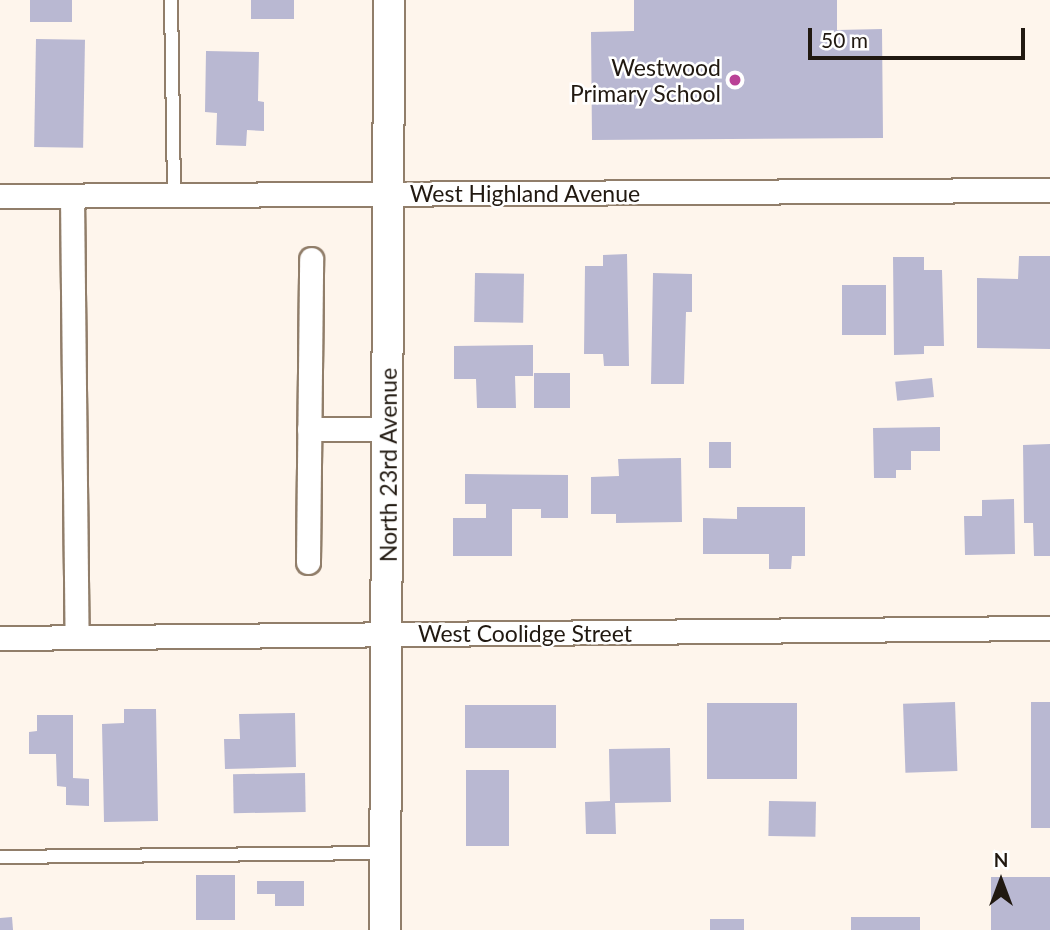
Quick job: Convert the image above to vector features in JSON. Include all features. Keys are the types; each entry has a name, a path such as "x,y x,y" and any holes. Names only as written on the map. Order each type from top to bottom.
{"street":[{"name":"North 23rd Avenue","path":"385,930 389,0"},
{"name":"West Highland Avenue","path":"0,196 1050,190"},
{"path":"72,196 77,637"},
{"path":"307,562 311,259"},
{"path":"309,429 388,429"},
{"name":"West Coolidge Street","path":"0,638 1050,628"}],"lane":[{"path":"171,0 174,196"},
{"path":"0,857 386,852"}],"building":[{"path":"30,0 72,0 72,22 30,22"},
{"path":"251,0 294,0 294,19 251,19"},
{"path":"634,0 837,0 837,30 882,29 883,138 592,140 591,32 634,31"},
{"path":"36,39 85,40 83,148 34,147"},
{"path":"206,51 259,52 258,101 264,102 264,131 247,130 246,146 216,145 217,113 205,112"},
{"path":"627,254 629,366 604,366 603,354 584,354 585,266 603,266 603,255"},
{"path":"1019,256 1050,256 1050,349 977,348 977,278 1018,279"},
{"path":"893,257 924,257 924,270 942,270 944,346 924,346 924,354 894,355"},
{"path":"475,273 524,274 523,323 474,322"},
{"path":"653,273 692,274 692,312 686,312 684,384 651,384"},
{"path":"842,285 886,285 886,335 842,335"},
{"path":"533,345 533,376 515,376 516,408 477,408 476,379 454,379 454,346"},
{"path":"534,373 570,373 570,408 534,408"},
{"path":"932,378 934,397 897,401 895,382"},
{"path":"940,427 940,451 911,451 911,470 896,470 896,478 874,478 873,428"},
{"path":"709,442 731,442 731,468 709,468"},
{"path":"1050,444 1050,556 1034,556 1033,523 1024,523 1023,445"},
{"path":"681,458 682,522 616,523 616,514 591,514 591,477 619,476 618,459"},
{"path":"465,474 568,475 568,518 541,518 541,509 512,509 512,556 453,556 453,518 486,518 486,504 465,504"},
{"path":"1014,499 1015,554 965,555 964,516 982,516 982,500"},
{"path":"737,507 805,507 805,556 792,556 791,569 769,569 769,554 703,554 703,518 737,519"},
{"path":"955,702 957,771 905,773 903,704"},
{"path":"1031,702 1050,702 1050,828 1031,828"},
{"path":"707,703 797,703 797,779 707,779"},
{"path":"465,705 556,705 556,748 465,748"},
{"path":"124,709 156,709 158,821 104,822 102,724 124,723"},
{"path":"295,713 296,767 225,769 224,739 240,739 239,714"},
{"path":"37,715 73,715 73,778 89,779 89,806 66,805 66,787 57,786 56,754 29,754 29,732 37,731"},
{"path":"670,748 671,802 615,803 616,834 586,834 585,802 610,801 609,749"},
{"path":"466,770 509,770 509,846 466,846"},
{"path":"305,773 306,812 234,813 233,774"},
{"path":"769,801 816,802 815,837 768,836"},
{"path":"196,875 235,875 235,920 196,920"},
{"path":"991,877 1050,877 1050,930 991,930"},
{"path":"257,881 304,881 304,906 275,906 275,894 257,894"},
{"path":"12,917 13,930 0,930 0,918"},
{"path":"851,917 920,917 920,930 851,930"},
{"path":"710,919 744,919 744,930 710,930"}],"place":[{"name":"Westwood Primary School","path":"735,80"}]}
